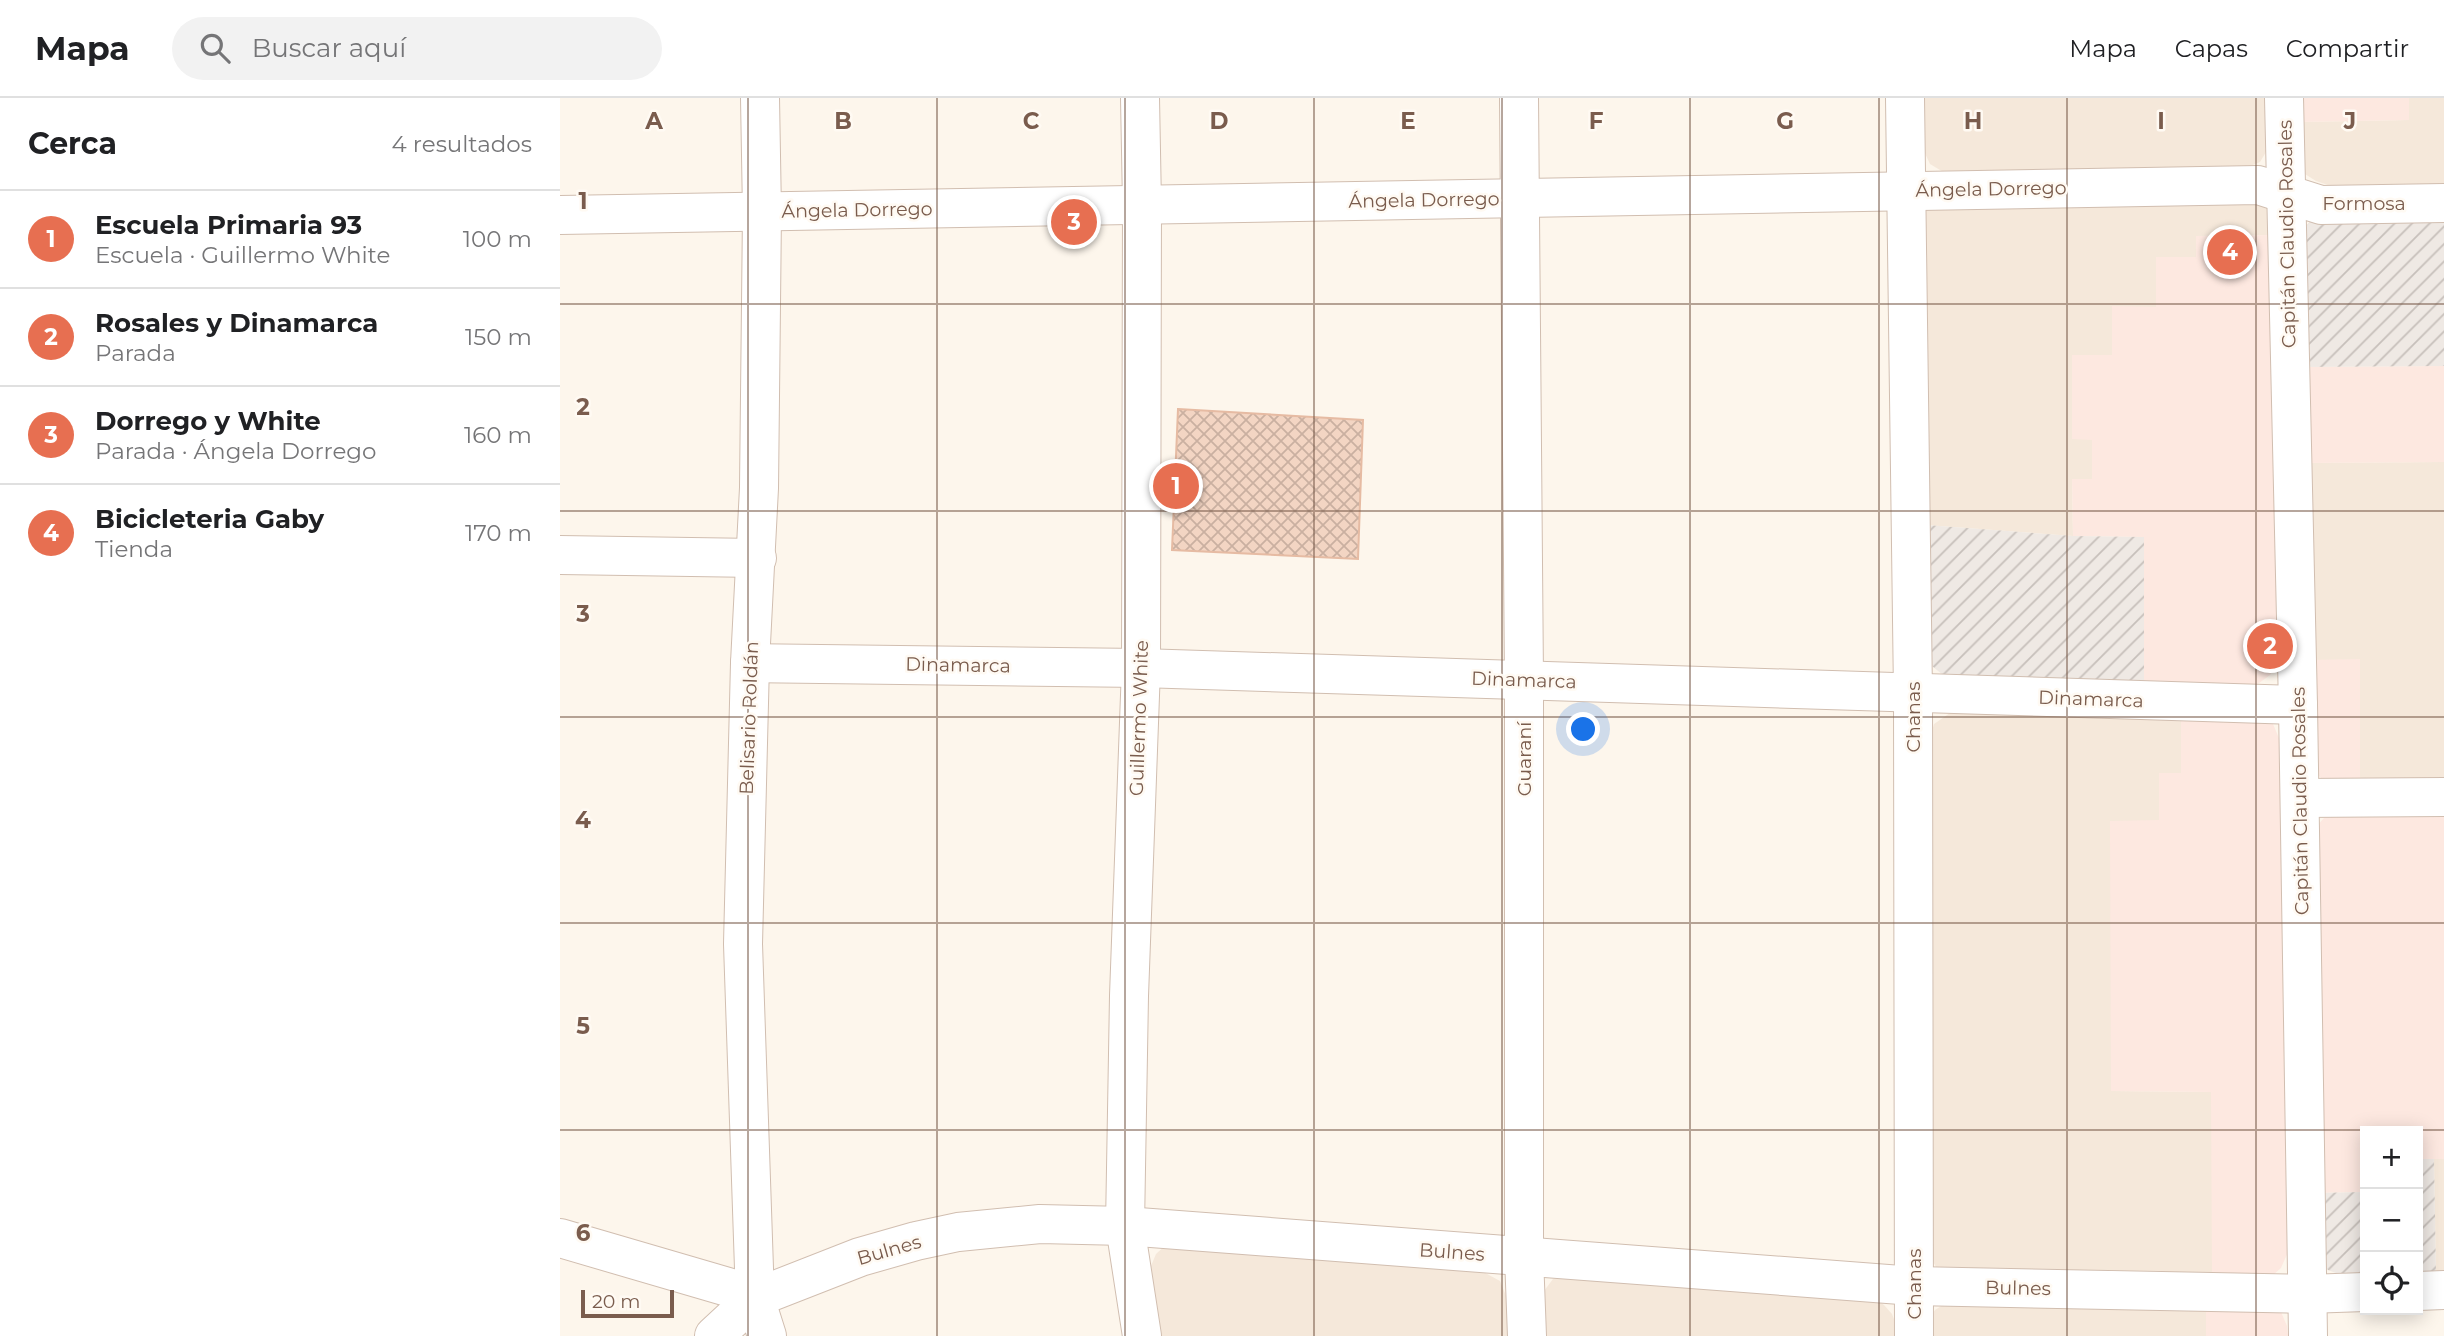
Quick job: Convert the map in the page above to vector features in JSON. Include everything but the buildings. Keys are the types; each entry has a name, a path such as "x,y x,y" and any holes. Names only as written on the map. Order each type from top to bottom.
{"street":[{"name":"Belisario Roldán","path":"760,98 762,212 757,558 750,663 743,944 755,1298 767,1336"},
{"name":"Guillermo White","path":"1140,98 1141,668 1129,996 1125,1226 1142,1336"},
{"name":"Guaraní","path":"1519,98 1524,679 1524,1257 1527,1336"},
{"name":"Chanas","path":"1906,98 1913,694 1914,1336"},
{"name":"Capitán Claudio Rosales","path":"2284,98 2300,798 2308,1336"},
{"name":"Ángela Dorrego","path":"560,215 2258,185 2286,195"},
{"name":"Formosa","path":"2286,195 2321,205 2444,203"},
{"path":"560,555 757,558"},
{"name":"Dinamarca","path":"750,663 1141,668 2298,705"},
{"path":"2300,798 2444,797"},
{"name":"Bulnes","path":"755,1298 860,1257 958,1232 1040,1224 1125,1226 1914,1286 2307,1294 2360,1292"},
{"path":"560,1238 738,1290 755,1298 713,1336"},
{"path":"2423,1290 2444,1290"}],"shaded area":[{"path":"1922,98 2267,98 2269,147 2260,162 2248,167 1945,173 1930,164 1923,149"},
{"path":"2298,98 2409,98 2409,120 2299,122"},
{"path":"2409,98 2444,98 2444,185 2331,186 2305,174 2300,164 2299,122 2408,120"},
{"path":"2245,197 2269,209 2274,235 2196,236 2196,257 2156,307 2112,355 2072,439 2092,439 2092,479 2072,480 2073,536 1926,525 1925,210"},
{"path":"2444,217 2444,366 2302,367 2303,229 2310,222 2322,219"},
{"path":"2274,235 2280,660 2270,675 2246,688 2144,687 2144,537 2073,536 2072,479 2092,479 2092,440 2072,439 2072,355 2112,355 2112,306 2156,307 2156,257 2196,257 2196,236"},
{"path":"2444,366 2444,462 2303,463 2302,367"},
{"path":"2444,462 2444,783 2360,785 2306,660 2303,463"},
{"path":"1926,525 2073,536 2144,537 2144,687 1943,675 1932,666"},
{"path":"2360,659 2360,785 2323,780 2315,772 2306,660"},
{"path":"1950,713 2181,718 2181,773 2159,774 2159,821 2111,821 2112,1091 2212,1092 2212,1275 1936,1267 1929,1254 1930,738 1934,724"},
{"path":"2181,718 2258,718 2273,724 2281,743 2291,1245 2281,1268 2273,1275 2212,1275 2211,1092 2111,1091 2110,821 2159,820 2159,773 2181,773"},
{"path":"2444,812 2444,1159 2423,1159 2423,1126 2360,1126 2360,1192 2315,1193 2316,827 2324,818 2335,813"},
{"path":"2423,1159 2434,1159 2436,1273 2423,1273"},
{"path":"2434,1159 2444,1159 2444,1273 2436,1273"},
{"path":"2360,1192 2360,1274 2341,1275 2328,1270 2321,1262 2315,1193"},
{"path":"1167,1244 1478,1269 1500,1281 1506,1296 1509,1336 1158,1336 1151,1266 1156,1254"},
{"path":"1569,1276 1875,1299 1892,1314 1897,1336 1542,1336 1544,1291 1553,1279"},
{"path":"1946,1303 2206,1303 2206,1336 1925,1336 1929,1319 1935,1310"},
{"path":"2206,1303 2281,1312 2288,1336 2206,1336"}],"place":[{"name":"Dorrego y White","path":"1074,222"},
{"name":"Bicicleteria Gaby","path":"2230,252"},
{"name":"Escuela Primaria 93","path":"1176,486"},
{"name":"Rosales y Dinamarca","path":"2270,646"}]}
